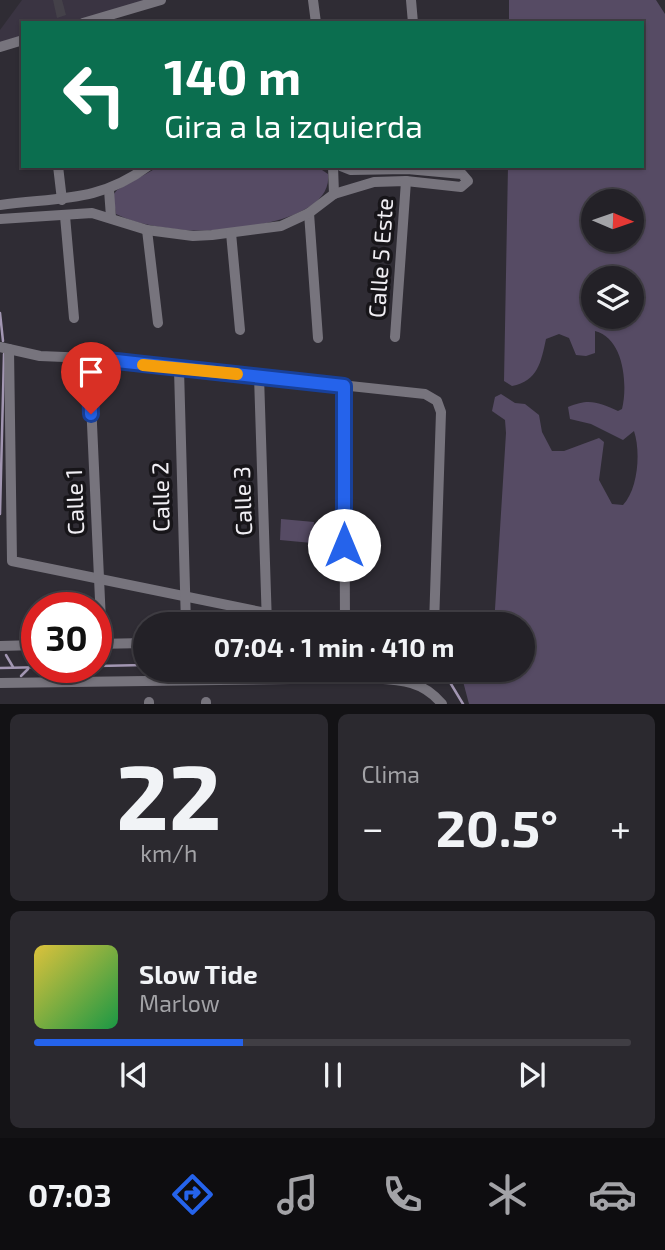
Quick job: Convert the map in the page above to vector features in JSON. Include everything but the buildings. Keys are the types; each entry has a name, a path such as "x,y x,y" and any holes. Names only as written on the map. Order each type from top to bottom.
{"street":[{"path":"90,21 161,0"},
{"path":"313,0 316,21"},
{"path":"411,0 413,21"},
{"path":"0,47 21,41"},
{"path":"58,168 62,200"},
{"path":"0,205 91,196 109,190 145,168"},
{"path":"333,168 334,194"},
{"path":"0,219 92,214 111,217 147,230 193,236 231,233 281,226 309,213 334,194 352,188 381,182 406,181 461,187 468,181 462,174 407,168 346,168 352,188"},
{"name":"Calle 5 Este","path":"395,337 406,181"},
{"path":"109,190 111,217"},
{"path":"91,196 96,206 92,214"},
{"path":"309,213 318,338"},
{"path":"65,216 74,318"},
{"path":"147,230 158,323"},
{"path":"231,233 240,330"},
{"path":"241,612 183,596 16,564 9,556 5,348 40,356 89,358 425,394 437,401 441,412 434,612"},
{"name":"Calle 1","path":"89,358 98,592"},
{"name":"Calle 2","path":"179,369 185,612"},
{"name":"Calle 3","path":"259,376 266,612"},
{"path":"344,386 345,612"},
{"path":"112,644 133,643"},
{"path":"0,646 21,645"},
{"path":"0,683 133,680"},
{"path":"416,682 429,689 442,704"}],"shaded area":[{"path":"22,0 150,0 82,21 21,21 21,40 0,45 0,30"},
{"path":"509,0 656,0 665,14 665,704 469,704 463,682 535,682 535,612 495,612 506,433 505,420 492,411 495,397 501,394 515,403 525,404 539,415 542,432 552,451 564,451 599,438 604,442 599,480 612,504 623,505 632,490 637,470 634,431 623,440 591,424 570,419 568,407 582,403 599,403 618,411 622,409 622,364 618,352 605,335 595,331 595,353 586,356 576,355 569,338 559,334 546,339 540,363 533,375 528,380 512,386 504,381 508,168 644,168 644,21 509,21"},
{"path":"156,168 319,168 328,174 325,191 313,204 272,222 223,230 158,227 116,214 113,195 117,190"},
{"path":"281,519 314,522 312,543 280,540"}],"waterway":[{"path":"0,313 3,341"},
{"path":"0,514 4,354"},
{"path":"6,655 13,667"},
{"path":"0,668 133,665"},
{"path":"450,682 463,704"}],"slow traffic":[{"path":"143,365 237,374"}],"route":[{"path":"91,414 89,358 344,386 344,545"}]}
